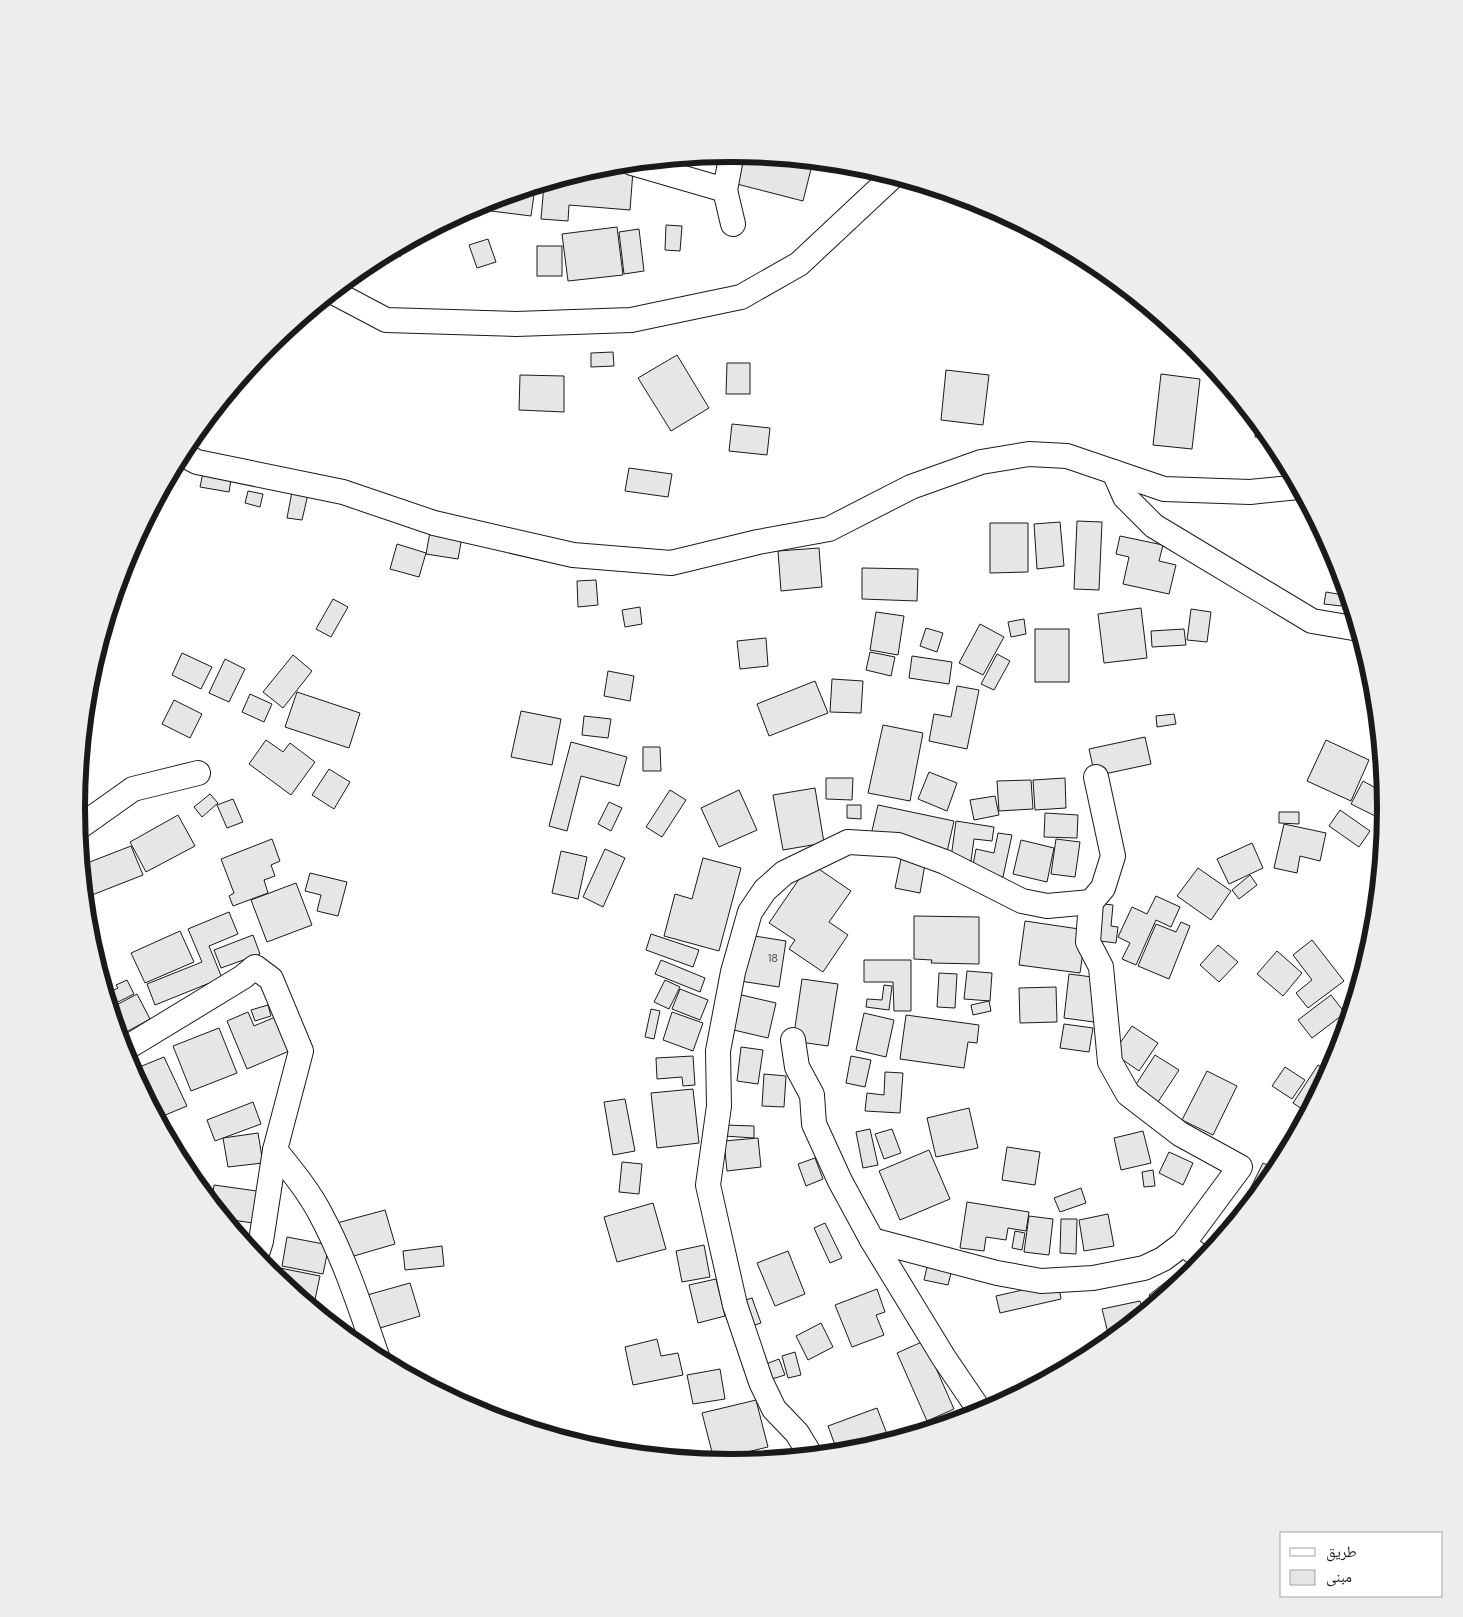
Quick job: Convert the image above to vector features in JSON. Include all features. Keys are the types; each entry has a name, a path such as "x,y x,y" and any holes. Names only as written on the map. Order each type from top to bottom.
{"street":[{"path":"730,162 725,190 733,224"},
{"path":"649,168 725,190"},
{"path":"339,295 386,320 516,324 631,320 741,297 799,264 887,181"},
{"path":"189,458 197,462 342,492 434,523 574,555 671,563 758,542 829,529 912,487 981,462 1029,454 1067,456 1164,489 1250,492 1292,488"},
{"path":"1114,472 1125,497 1154,526 1312,622 1352,628"},
{"path":"85,823 133,789 198,773"},
{"path":"872,1240 997,1273 1041,1281 1093,1278 1144,1268 1163,1259 1183,1244 1240,1168 1180,1134 1128,1094 1110,1062 1101,967 1088,942 1091,902 1103,888 1114,856 1096,777"},
{"path":"807,1450 797,1433 774,1409 762,1382 735,1306 708,1185 719,1106 718,1051 733,972 750,912 765,890 784,873 848,842 898,845 944,862 1022,901 1047,906 1091,902"},
{"path":"130,1046 243,977 255,967 271,979 301,1050 276,1150 258,1249"},
{"path":"793,1040 796,1068 812,1095 814,1124 840,1181 872,1240 944,1358 977,1407"},
{"path":"276,1150 320,1212 350,1279 374,1347"},
{"path":"1183,1244 1199,1256"}],"building":[{"path":"738,162 774,163 811,167 803,201 733,183"},
{"path":"633,171 630,210 569,205 568,221 541,219 543,190 605,174"},
{"path":"534,193 531,216 491,211 491,208"},
{"path":"666,225 682,226 680,251 665,250"},
{"path":"617,227 623,275 568,281 562,234"},
{"path":"639,229 644,271 624,274 619,232"},
{"path":"488,239 496,262 477,268 469,245"},
{"path":"537,246 562,246 562,276 537,276"},
{"path":"613,352 614,366 591,367 591,353"},
{"path":"677,355 709,408 671,431 638,378"},
{"path":"727,363 750,363 750,394 726,394"},
{"path":"946,370 989,375 983,425 941,420"},
{"path":"1161,374 1200,379 1192,449 1153,445"},
{"path":"520,375 564,376 564,412 519,410"},
{"path":"732,424 770,428 767,455 729,451"},
{"path":"1255,430 1261,438 1255,437"},
{"path":"204,468 232,474 229,492 200,487"},
{"path":"629,468 672,474 668,497 625,491"},
{"path":"293,486 309,490 302,520 287,518"},
{"path":"248,491 263,494 260,507 245,503"},
{"path":"1077,521 1102,522 1099,590 1074,589"},
{"path":"1060,522 1064,566 1037,569 1034,524"},
{"path":"990,523 1028,523 1028,572 990,573"},
{"path":"430,532 462,537 458,559 426,554"},
{"path":"1120,536 1163,545 1159,561 1176,565 1169,594 1123,584 1129,557 1116,554"},
{"path":"397,544 426,553 419,577 390,569"},
{"path":"819,548 822,587 781,591 778,551"},
{"path":"862,568 918,569 917,601 862,599"},
{"path":"596,580 598,605 578,607 577,581"},
{"path":"1326,592 1342,595 1341,606 1324,604"},
{"path":"333,599 348,607 331,637 316,629"},
{"path":"640,607 642,624 625,627 622,610"},
{"path":"1141,608 1147,658 1104,663 1098,614"},
{"path":"1191,609 1211,612 1207,642 1187,640"},
{"path":"876,612 904,616 898,655 870,650"},
{"path":"1024,619 1026,634 1011,637 1008,622"},
{"path":"980,624 1004,637 983,675 959,663"},
{"path":"926,628 943,633 937,652 920,646"},
{"path":"1035,629 1069,629 1069,682 1035,682"},
{"path":"1184,629 1186,645 1152,647 1151,631"},
{"path":"766,638 768,666 740,669 737,641"},
{"path":"870,652 895,657 891,676 866,670"},
{"path":"182,653 212,667 201,689 172,675"},
{"path":"997,654 1010,661 994,690 981,684"},
{"path":"293,655 312,671 283,708 263,692"},
{"path":"912,656 952,662 949,684 909,678"},
{"path":"225,659 245,669 229,702 209,693"},
{"path":"608,671 634,676 630,701 604,696"},
{"path":"832,679 863,681 861,713 830,712"},
{"path":"815,681 828,713 769,736 757,704"},
{"path":"957,686 979,690 967,749 929,741 934,714 951,717"},
{"path":"297,692 360,713 349,748 285,727"},
{"path":"250,694 272,704 264,722 242,712"},
{"path":"174,700 202,714 190,738 162,724"},
{"path":"521,711 561,719 552,765 511,757"},
{"path":"1174,714 1176,724 1157,727 1156,716"},
{"path":"584,716 611,719 608,738 582,735"},
{"path":"883,725 923,733 910,801 868,793"},
{"path":"1145,737 1151,764 1095,776 1089,749"},
{"path":"266,740 283,752 290,743 315,762 291,795 249,764"},
{"path":"1326,740 1369,760 1351,801 1307,781"},
{"path":"571,742 627,757 619,786 581,776 567,831 549,826"},
{"path":"643,747 660,747 661,771 643,771"},
{"path":"329,769 350,782 334,809 312,795"},
{"path":"929,772 957,783 947,811 918,799"},
{"path":"826,778 853,778 852,800 826,799"},
{"path":"1065,778 1066,808 1035,810 1033,780"},
{"path":"1031,780 1033,809 999,811 997,781"},
{"path":"1363,781 1378,789 1378,811 1375,816 1351,804"},
{"path":"815,788 824,843 783,850 773,795"},
{"path":"670,790 686,800 662,837 646,827"},
{"path":"739,790 757,830 719,847 701,808"},
{"path":"210,794 218,803 202,817 194,807"},
{"path":"995,796 999,815 974,820 970,800"},
{"path":"233,799 243,822 227,828 217,805"},
{"path":"609,802 622,808 611,831 598,824"},
{"path":"847,805 861,805 861,819 847,818"},
{"path":"878,805 954,821 947,852 871,835"},
{"path":"1340,810 1370,831 1359,847 1329,826"},
{"path":"1279,812 1299,812 1299,824 1279,823"},
{"path":"1045,813 1078,815 1077,838 1044,837"},
{"path":"178,815 195,846 146,872 130,842"},
{"path":"956,821 994,827 992,841 974,839 971,861 951,858"},
{"path":"1284,824 1326,833 1320,861 1300,856 1297,873 1274,868"},
{"path":"998,833 1012,835 1003,877 972,871 976,849 994,853"},
{"path":"272,839 280,861 271,865 275,876 264,880 268,893 233,906 229,896 234,893 221,859"},
{"path":"1056,839 1080,842 1075,877 1051,874"},
{"path":"1021,840 1054,848 1047,882 1013,874"},
{"path":"1252,843 1263,868 1229,884 1217,859"},
{"path":"131,846 143,875 92,895 87,863"},
{"path":"605,849 625,858 603,907 583,897"},
{"path":"561,851 587,857 578,899 552,893"},
{"path":"703,858 741,868 719,951 664,936 675,894 692,899"},
{"path":"901,859 925,864 920,893 895,888"},
{"path":"810,863 851,891 829,922 848,935 823,972 789,949 795,940 769,923"},
{"path":"1198,868 1231,891 1211,920 1177,896"},
{"path":"310,873 347,882 338,916 317,911 321,895 305,891"},
{"path":"1250,875 1257,885 1239,899 1232,890"},
{"path":"296,883 312,925 267,942 251,900"},
{"path":"1156,896 1180,907 1171,927 1156,920 1136,965 1122,959 1130,943 1118,937 1132,907 1147,914"},
{"path":"1095,903 1113,905 1111,926 1118,927 1116,943 1091,940"},
{"path":"229,912 238,934 209,946 222,978 155,1005 147,984 202,962 188,929"},
{"path":"914,916 979,917 979,964 931,963 932,960 914,959"},
{"path":"1025,921 1086,930 1080,973 1019,965"},
{"path":"1181,922 1190,926 1169,979 1138,966 1156,924 1176,932"},
{"path":"180,931 194,962 145,983 131,953"},
{"path":"651,934 699,950 693,967 646,950"},
{"path":"253,935 260,954 221,968 214,950"},
{"path":"748,935 786,941 779,987 740,981"},
{"path":"1363,936 1366,936 1356,976 1355,980 1353,980"},
{"path":"1312,940 1344,981 1308,1008 1296,993 1312,980 1293,955"},
{"path":"1218,945 1238,962 1219,982 1200,965"},
{"path":"1277,951 1302,973 1283,996 1257,974"},
{"path":"661,960 705,978 700,992 655,974"},
{"path":"864,960 911,960 911,1011 894,1011 893,982 864,982"},
{"path":"967,971 992,973 990,1001 964,999"},
{"path":"939,973 957,974 955,1008 937,1007"},
{"path":"1069,974 1100,978 1094,1022 1064,1018"},
{"path":"802,979 838,984 828,1046 793,1041"},
{"path":"127,980 134,994 115,1003 112,991 118,988 116,985"},
{"path":"665,980 680,987 669,1009 654,1002"},
{"path":"884,985 892,986 889,1010 866,1007 867,999 882,1000"},
{"path":"1056,987 1057,1022 1020,1023 1019,988"},
{"path":"680,989 708,1000 700,1020 672,1009"},
{"path":"733,993 776,1003 768,1038 725,1028"},
{"path":"137,994 150,1019 125,1033 116,1005"},
{"path":"1331,995 1345,1013 1312,1038 1298,1020"},
{"path":"989,1001 991,1011 973,1015 971,1005"},
{"path":"268,1005 271,1016 255,1021 251,1010"},
{"path":"651,1009 660,1011 654,1039 645,1037"},
{"path":"248,1012 254,1026 280,1015 294,1049 247,1069 227,1021"},
{"path":"672,1012 703,1023 693,1051 663,1040"},
{"path":"864,1013 894,1020 886,1057 856,1050"},
{"path":"906,1015 979,1025 977,1043 968,1042 964,1068 900,1059"},
{"path":"1064,1024 1093,1028 1089,1052 1060,1048"},
{"path":"1132,1026 1158,1043 1139,1071 1113,1053"},
{"path":"219,1028 237,1073 191,1091 173,1046"},
{"path":"741,1047 763,1050 758,1084 737,1081"},
{"path":"1155,1055 1179,1070 1156,1105 1133,1089"},
{"path":"693,1056 695,1085 683,1086 682,1077 657,1079 656,1058"},
{"path":"851,1056 871,1060 865,1087 846,1083"},
{"path":"164,1057 187,1106 163,1116 139,1067"},
{"path":"1318,1065 1323,1068 1303,1110 1293,1103"},
{"path":"1285,1067 1305,1080 1292,1099 1272,1086"},
{"path":"1207,1071 1237,1086 1213,1135 1182,1120"},
{"path":"885,1072 903,1073 900,1113 865,1111 867,1093 884,1095"},
{"path":"764,1074 786,1076 784,1107 762,1106"},
{"path":"693,1089 699,1143 657,1148 651,1093"},
{"path":"625,1099 635,1151 613,1155 604,1102"},
{"path":"253,1102 261,1124 215,1141 207,1120"},
{"path":"969,1108 978,1148 936,1157 927,1118"},
{"path":"724,1125 754,1126 754,1138 724,1136"},
{"path":"870,1129 878,1165 863,1168 856,1132"},
{"path":"892,1129 901,1153 884,1159 875,1134"},
{"path":"1143,1131 1151,1163 1121,1170 1114,1138"},
{"path":"258,1133 263,1163 228,1167 223,1138"},
{"path":"758,1138 761,1167 727,1171 724,1141"},
{"path":"1007,1147 1040,1152 1035,1185 1002,1180"},
{"path":"929,1150 950,1199 900,1220 879,1171"},
{"path":"1169,1152 1193,1163 1183,1185 1159,1173"},
{"path":"815,1158 823,1179 806,1186 798,1164"},
{"path":"622,1162 642,1164 639,1194 619,1192"},
{"path":"1263,1163 1270,1166 1269,1168 1243,1204"},
{"path":"1153,1170 1155,1186 1144,1187 1142,1172"},
{"path":"214,1185 264,1192 260,1224 233,1220 213,1194"},
{"path":"1081,1188 1086,1203 1060,1212 1054,1198"},
{"path":"967,1202 1029,1212 1026,1231 1008,1228 1006,1240 986,1237 984,1251 960,1248"},
{"path":"653,1203 666,1249 617,1262 604,1217"},
{"path":"385,1210 395,1244 347,1258 337,1223"},
{"path":"1108,1214 1114,1246 1084,1251 1079,1220"},
{"path":"1029,1216 1053,1219 1049,1255 1024,1252"},
{"path":"1061,1219 1077,1219 1076,1254 1060,1253"},
{"path":"825,1223 842,1258 830,1263 814,1228"},
{"path":"1015,1231 1025,1233 1022,1250 1012,1248"},
{"path":"287,1237 329,1245 323,1274 282,1266"},
{"path":"704,1245 710,1277 682,1282 676,1251"},
{"path":"442,1246 444,1266 405,1270 403,1251"},
{"path":"788,1251 805,1294 775,1306 757,1263"},
{"path":"928,1263 952,1269 948,1285 924,1280"},
{"path":"1185,1267 1186,1269 1152,1299 1149,1295"},
{"path":"280,1268 320,1276 314,1302 305,1295 279,1271"},
{"path":"716,1279 725,1316 698,1323 689,1285"},
{"path":"1058,1282 1061,1299 1000,1313 996,1296"},
{"path":"410,1283 420,1316 370,1331 360,1297"},
{"path":"877,1289 885,1312 876,1315 884,1335 852,1347 835,1305"},
{"path":"752,1298 761,1323 742,1329 733,1304"},
{"path":"1140,1301 1142,1308 1108,1333 1102,1309"},
{"path":"821,1323 833,1347 808,1360 796,1336"},
{"path":"657,1339 661,1356 678,1353 683,1375 633,1385 625,1347"},
{"path":"924,1341 954,1409 927,1421 897,1353"},
{"path":"795,1352 801,1375 788,1378 782,1356"},
{"path":"779,1359 785,1375 772,1379 766,1364"},
{"path":"720,1369 725,1399 693,1404 687,1375"},
{"path":"756,1400 768,1447 735,1455 713,1455 702,1413"},
{"path":"877,1408 888,1436 835,1446 828,1426"}]}
